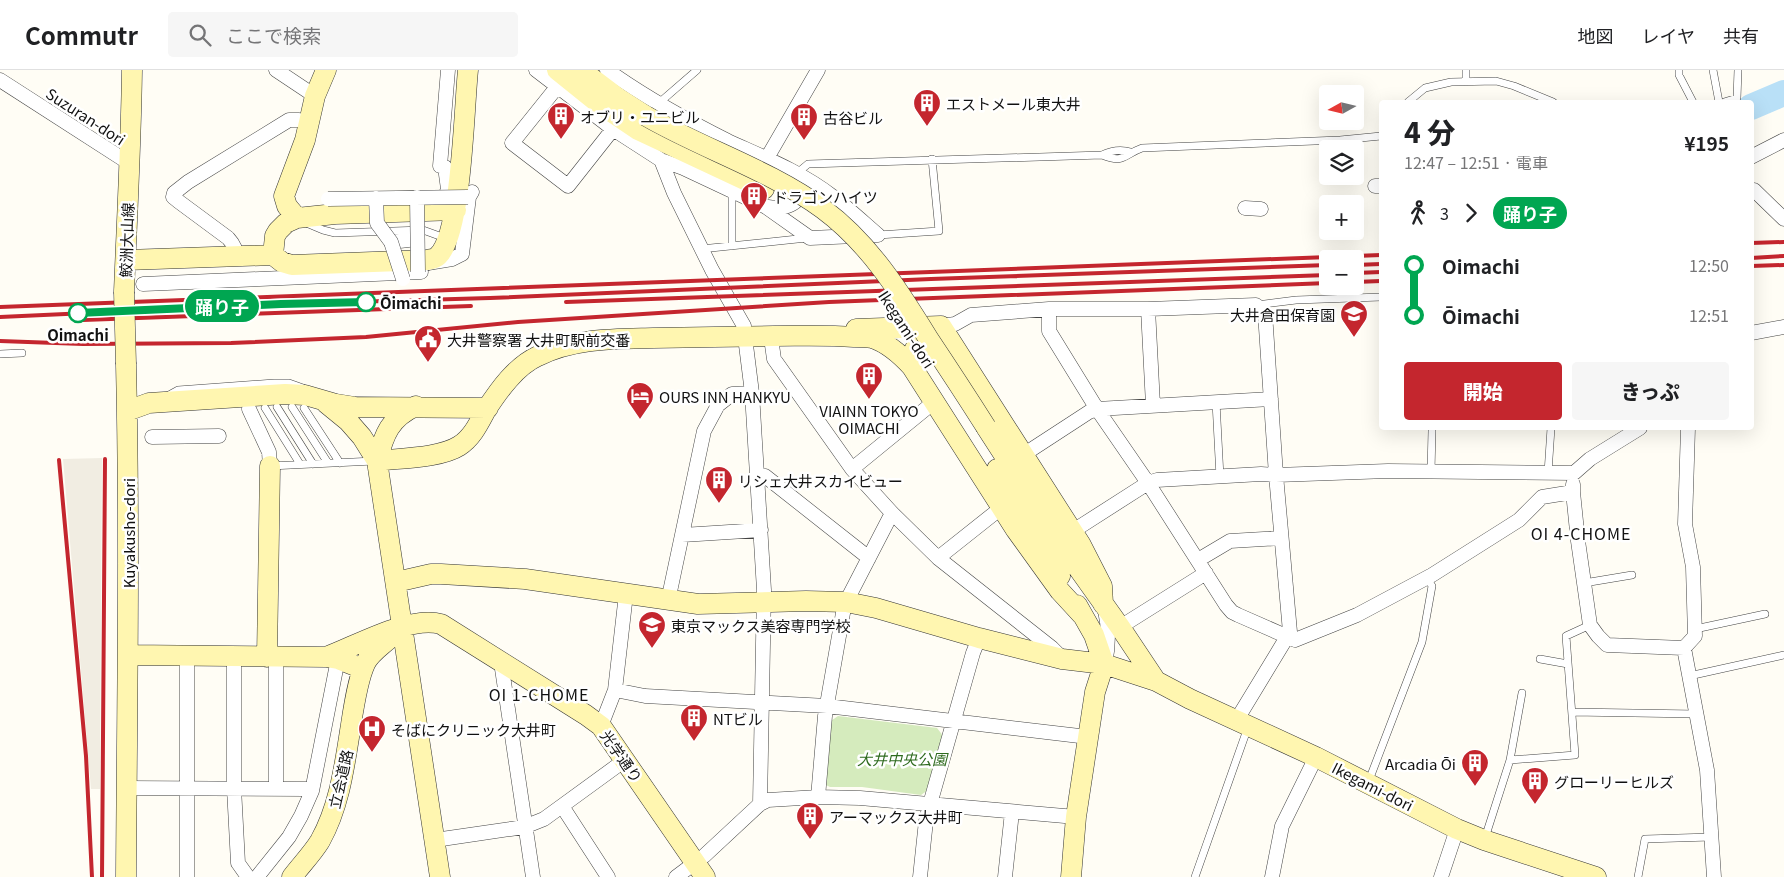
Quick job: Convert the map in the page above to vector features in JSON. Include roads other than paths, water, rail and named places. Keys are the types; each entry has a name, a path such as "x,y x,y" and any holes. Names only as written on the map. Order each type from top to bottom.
{"street":[{"name":"鮫洲大山線","path":"127,411 124,292 132,70"},
{"path":"276,70 315,96"},
{"path":"297,218 287,206 284,196 305,140 315,96 326,70"},
{"path":"143,284 403,276 462,254 454,198 448,189 445,166 440,166 448,70"},
{"path":"126,260 274,255 282,262 292,265 427,260 436,258 447,239 454,198 468,70"},
{"path":"536,70 557,79 613,129 660,160 683,168 766,207 810,238 878,236"},
{"name":"Ikegami-dori","path":"581,70 618,98 808,214 828,229 862,264 1104,604 1156,682"},
{"path":"607,70 630,86 647,116 727,140 767,158 832,195 878,236"},
{"path":"767,158 818,70"},
{"path":"557,79 512,143 568,186 613,129"},
{"name":"Ikegami-dori","path":"557,79 598,103 647,116"},
{"name":"Suzuran-dori","path":"0,80 130,163"},
{"path":"239,256 232,243 178,201 174,193 188,182 290,120 309,122"},
{"path":"1754,155 1784,140"},
{"path":"660,160 712,270 744,332 752,392 764,603 760,804"},
{"path":"766,207 791,206 797,200 801,193 796,174"},
{"path":"1754,192 1784,219"},
{"path":"417,197 419,270"},
{"path":"376,198 378,223 391,242 403,276"},
{"path":"328,199 454,198"},
{"path":"274,255 275,236 278,231 286,223 297,218 454,198"},
{"path":"1245,208 1261,209"},
{"path":"391,242 417,239"},
{"path":"912,367 911,360 916,346 923,340 946,334 955,324 970,315 1049,309 1148,309 1256,305 1265,313 1281,538 1281,575 1290,632 1242,724"},
{"path":"1049,309 1050,331 1097,409 1232,612 1296,640 1357,615 1427,578 1519,520 1542,497 1573,492"},
{"path":"1148,309 1153,405"},
{"path":"1754,332 1784,327"},
{"path":"829,335 857,329 946,334"},
{"path":"377,461 431,454 452,450 460,446 475,430 488,408 505,386 527,362 538,355 562,346 602,339 744,332 776,336 829,335 872,338 888,346 903,357 912,367 1002,508 1054,584 1083,616"},
{"path":"946,334 1072,531 1102,586 1108,631 1107,652 1094,692 1076,817 1071,877"},
{"path":"776,336 772,345 774,359 852,469 892,513 938,558 1052,648 1062,659"},
{"path":"668,600 704,431 718,405 732,394 752,392"},
{"path":"127,411 158,402 297,394 295,406 269,452 271,657 276,788"},
{"path":"1023,455 1089,412 1097,409 1271,399"},
{"path":"852,469 934,402"},
{"path":"127,411 150,416 295,406 488,408"},
{"path":"295,406 348,421 362,437 377,461 440,877"},
{"path":"377,461 381,446 392,423 404,411 416,406"},
{"path":"453,407 460,412 465,423 465,435 460,446"},
{"name":"Kuyakusho-dori","path":"126,788 128,655 127,411"},
{"name":"Ikegami-dori","path":"981,430 1045,545 1065,586 1094,634 1104,664 1156,682 1242,724 1316,757 1457,829 1484,840 1596,877"},
{"path":"1072,531 1148,483 1157,480 1261,474 1388,471 1574,473 1590,459 1637,430"},
{"path":"1574,473 1573,492 1590,625 1607,645 1684,648 1695,636 1693,567 1685,524 1688,430"},
{"path":"152,437 219,436"},
{"path":"757,475 765,476 869,558"},
{"path":"938,558 1002,508"},
{"path":"818,797 826,706 846,602 892,513"},
{"path":"682,535 761,530"},
{"path":"1198,560 1230,541 1281,538"},
{"path":"1120,627 1206,573"},
{"path":"396,582 431,574 442,574 525,579 698,604 846,602 876,608 979,638 1062,659 1104,664 1131,663 1143,665"},
{"path":"601,726 615,690 626,594"},
{"name":"光学通り","path":"332,658 402,626 429,622 441,624 601,726 700,870"},
{"path":"128,655 332,658 363,669 370,657 402,626"},
{"path":"920,877 926,821 930,804 973,653 979,638"},
{"path":"1684,648 1708,770 1714,877"},
{"path":"186,877 188,788 187,655"},
{"path":"234,656 234,788 238,863 255,876 289,837 302,816 312,790 332,658"},
{"path":"501,662 524,827 533,877"},
{"name":"立会道路","path":"292,877 319,843 336,805 342,784 354,709 363,669"},
{"path":"615,690 645,696 826,706 1088,738"},
{"path":"1272,877 1282,826 1316,757"},
{"path":"435,840 524,827 544,819 625,760"},
{"path":"126,877 126,788 276,788 312,790"},
{"path":"676,877 700,870 760,804 768,800 818,797 860,798 1076,817"},
{"path":"562,806 608,877"},
{"path":"1005,877 1012,812"},
{"path":"1441,877 1457,829"}],"lane":[{"path":"647,116 697,70"},
{"path":"1466,70 1466,82"},
{"path":"1679,70 1679,75 1692,100"},
{"path":"1713,70 1719,100"},
{"path":"1730,100 1737,98 1738,70"},
{"path":"1410,100 1425,88 1445,83 1496,81 1548,100"},
{"path":"796,174 808,164 932,158 1102,154 1113,159 1124,159 1131,152 1142,148 1340,140 1379,136"},
{"path":"878,236 938,232 932,158"},
{"path":"732,192 732,246"},
{"path":"297,218 312,226 335,233 424,230 447,239"},
{"path":"702,249 810,238"},
{"path":"1256,305 1296,300 1379,297"},
{"path":"0,354 22,353"},
{"path":"1216,402 1220,477"},
{"path":"295,406 340,463"},
{"path":"295,406 328,463"},
{"path":"295,406 313,464"},
{"path":"295,406 300,464"},
{"path":"1548,473 1551,430"},
{"path":"1431,471 1432,431"},
{"path":"270,466 377,461"},
{"path":"1584,583 1632,575"},
{"path":"1368,784 1422,642 1432,586 1427,578"},
{"path":"1695,629 1765,614"},
{"path":"1510,760 1574,755 1566,636 1590,625"},
{"path":"1689,676 1784,655"},
{"path":"1540,659 1568,664"},
{"path":"1484,840 1510,760 1522,693"},
{"path":"1572,712 1696,714"},
{"path":"1195,877 1242,724"},
{"path":"1638,877 1645,839 1712,836"}],"waterway":[{"path":"1754,106 1784,93"}],"railway":[{"path":"1754,243 1784,242"},
{"path":"0,307 1379,255"},
{"path":"1754,258 1784,256"},
{"path":"1364,265 1379,264"},
{"path":"0,317 281,304 490,298 931,279 1319,265"},
{"path":"1754,266 1784,265"},
{"path":"1364,273 1379,272"},
{"path":"566,302 1319,275"},
{"path":"1364,282 1379,281"},
{"path":"0,341 83,344 231,343 366,337 518,322 829,302 1319,283"},
{"path":"83,320 471,306"},
{"path":"102,877 105,459"},
{"path":"59,460 86,756 92,877"}],"train":[{"name":"踊り子","path":"78,313 366,302"}],"place":[{"name":"エストメール東大井","path":"927,127"},
{"name":"オブリ・ユニビル","path":"561,140"},
{"name":"古谷ビル","path":"804,141"},
{"name":"ドラゴンハイツ","path":"754,220"},
{"name":"Ōimachi","path":"366,302"},
{"name":"Oimachi","path":"78,313"},
{"name":"大井倉田保育園","path":"1354,338"},
{"name":"大井警察署 大井町駅前交番","path":"428,363"},
{"name":"VIAINN TOKYO OIMACHI","path":"869,400"},
{"name":"OURS INN HANKYU","path":"640,420"},
{"name":"リシェ大井スカイビュー","path":"719,504"},
{"name":"東京マックス美容専門学校","path":"652,649"},
{"name":"NTビル","path":"694,742"},
{"name":"そばにクリニック大井町","path":"372,753"},
{"name":"Arcadia Ōi","path":"1475,787"},
{"name":"グローリーヒルズ","path":"1535,805"},
{"name":"アーマックス大井町","path":"810,840"}],"district":[{"name":"OI 4-CHOME","path":"1581,533"},
{"name":"OI 1-CHOME","path":"539,694"}],"park label":[{"name":"大井中央公園","path":"902,758"}]}
